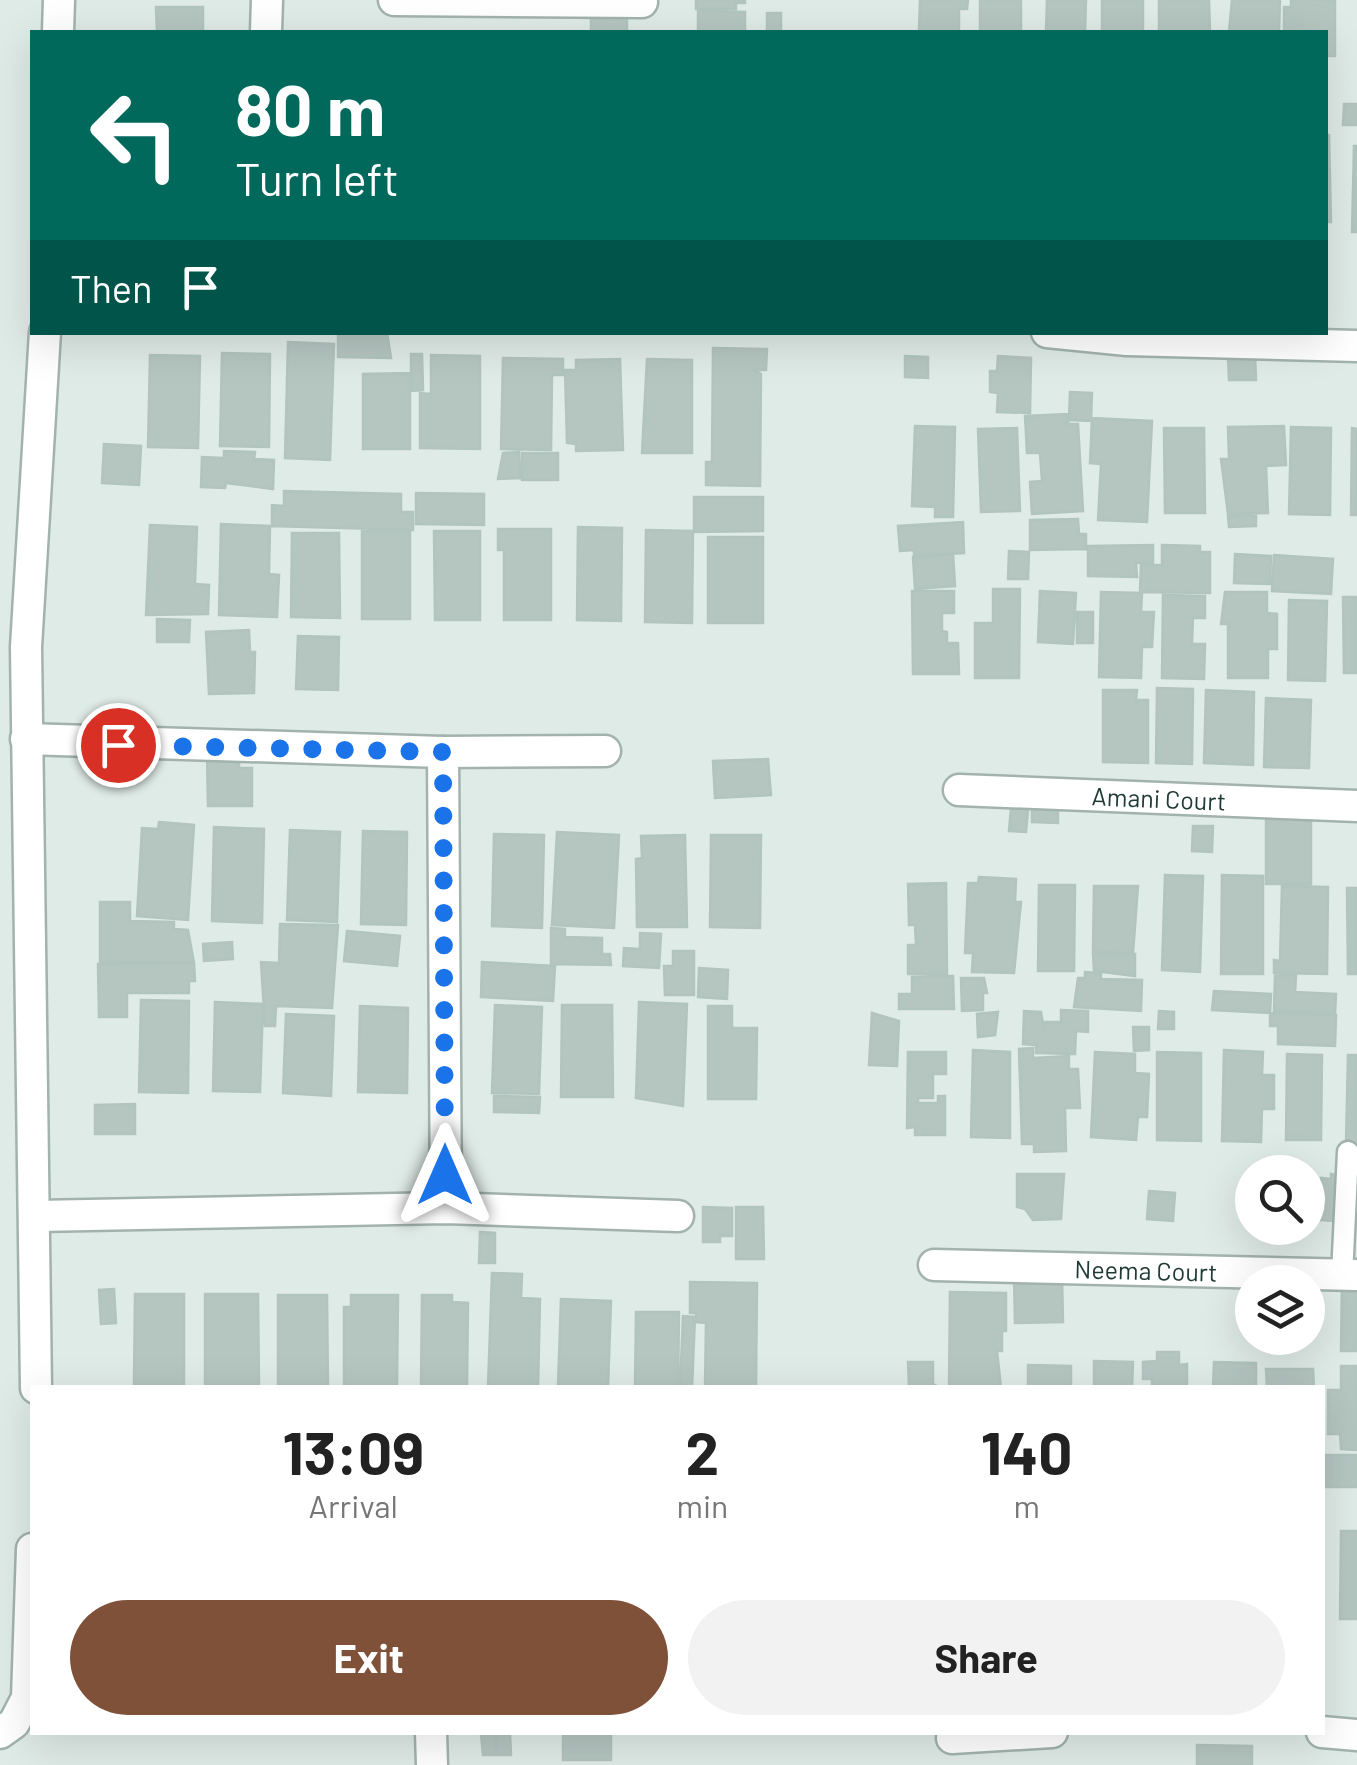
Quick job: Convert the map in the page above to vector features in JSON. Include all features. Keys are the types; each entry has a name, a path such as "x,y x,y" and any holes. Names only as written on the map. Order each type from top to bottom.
{"street":[{"path":"58,30 59,0"},
{"path":"266,30 267,0"},
{"path":"394,0 642,11"},
{"path":"36,1385 37,1216 26,739 13,647 45,335"},
{"path":"1078,335 1127,340 1357,346"},
{"path":"26,739 443,752 605,751"},
{"path":"443,752 446,1208"},
{"name":"Amani Court","path":"959,790 1357,806"},
{"path":"37,1216 446,1208 678,1216"},
{"name":"Neema Court","path":"934,1265 1350,1275"},
{"path":"0,1733 14,1723 27,1698 30,1609"},
{"path":"1325,1732 1357,1735"},
{"path":"431,1735 432,1765"},
{"path":"952,1738 1002,1735"}],"lane":[{"path":"1348,1152 1350,1275"}],"building":[{"path":"696,0 745,3 736,3 736,9 696,9"},
{"path":"920,0 968,0 967,9 959,9 959,30 919,30"},
{"path":"980,0 1021,0 1021,30 980,30"},
{"path":"1047,0 1086,0 1085,30 1046,30"},
{"path":"1102,0 1143,0 1143,30 1102,30"},
{"path":"1159,0 1209,0 1210,30 1159,30"},
{"path":"1232,0 1280,0 1279,30 1229,30"},
{"path":"1291,0 1335,0 1335,56 1328,56 1328,30 1284,30 1284,7 1291,7"},
{"path":"591,6 627,16 627,30 591,30"},
{"path":"156,7 203,7 203,30 157,30"},
{"path":"698,11 745,12 745,30 698,30"},
{"path":"767,13 781,13 781,30 767,30"},
{"path":"1344,104 1357,104 1357,125 1343,125"},
{"path":"1328,135 1329,135 1328,222"},
{"path":"1357,146 1357,232 1352,232"},
{"path":"338,335 387,335 391,358 338,357"},
{"path":"288,342 334,344 330,460 285,458"},
{"path":"713,348 767,349 766,370 754,370 761,374 760,486 706,485 706,462 712,462"},
{"path":"222,353 270,354 269,447 220,446"},
{"path":"411,354 422,354 423,390 411,391"},
{"path":"150,355 200,356 198,448 148,447"},
{"path":"431,355 480,356 480,449 420,448 420,393 431,394"},
{"path":"1228,355 1255,355 1256,380 1229,380"},
{"path":"905,356 928,357 928,378 905,377"},
{"path":"998,356 1031,358 1030,413 997,412 998,393 990,392 990,371 997,371"},
{"path":"503,358 563,359 563,375 552,375 551,450 501,449"},
{"path":"620,359 623,450 576,451 576,444 567,443 565,370 576,370 576,360"},
{"path":"647,359 692,360 692,453 642,453"},
{"path":"410,373 410,449 363,449 363,374"},
{"path":"1070,392 1092,393 1091,421 1069,420"},
{"path":"1068,414 1068,424 1078,424 1083,511 1032,514 1030,482 1042,481 1040,453 1027,453 1025,416"},
{"path":"1092,418 1152,421 1147,522 1098,520 1101,464 1090,463"},
{"path":"915,426 955,427 953,517 935,517 935,507 912,506"},
{"path":"1284,426 1286,465 1266,466 1268,513 1228,514 1221,459 1229,459 1228,427"},
{"path":"1291,427 1331,428 1330,515 1289,514"},
{"path":"1017,428 1020,511 981,512 978,429"},
{"path":"1164,428 1204,428 1205,513 1165,513"},
{"path":"1352,428 1357,429 1357,515 1351,515"},
{"path":"104,444 141,446 139,485 102,483"},
{"path":"224,451 255,452 254,459 274,460 273,489 226,483 225,488 201,487 202,457 224,458"},
{"path":"519,452 520,478 498,479 503,453"},
{"path":"522,453 558,453 558,480 522,480"},
{"path":"284,491 401,494 401,512 413,512 413,530 272,526 272,505 284,506"},
{"path":"416,493 484,494 484,525 416,524"},
{"path":"694,497 763,497 763,531 694,532"},
{"path":"1256,515 1256,526 1229,527 1228,516"},
{"path":"1078,519 1079,534 1086,534 1086,549 1030,550 1030,520"},
{"path":"963,522 964,553 914,556 914,550 900,551 898,526"},
{"path":"221,524 270,526 269,574 279,575 277,617 219,615"},
{"path":"150,525 197,527 195,584 209,585 208,614 146,615"},
{"path":"578,527 622,528 621,621 577,620"},
{"path":"498,529 551,529 551,620 504,620 504,550 498,550"},
{"path":"646,530 693,531 692,623 645,622"},
{"path":"362,531 410,531 410,619 362,619"},
{"path":"434,531 480,531 480,620 435,620"},
{"path":"292,533 339,533 340,618 291,617"},
{"path":"708,537 763,537 763,623 708,623"},
{"path":"1153,545 1153,563 1136,563 1137,577 1088,576 1088,546"},
{"path":"1162,545 1200,546 1200,552 1210,552 1210,593 1140,592 1141,564 1162,565"},
{"path":"1009,551 1029,552 1028,579 1008,579"},
{"path":"953,554 955,586 915,589 913,557"},
{"path":"1235,554 1271,556 1270,584 1234,583"},
{"path":"1274,555 1333,559 1331,594 1272,591"},
{"path":"993,589 1020,589 1019,678 975,678 975,623 993,623"},
{"path":"912,591 954,591 954,613 942,613 942,631 947,632 947,643 958,643 959,674 913,674"},
{"path":"1040,591 1076,593 1073,644 1038,642"},
{"path":"1101,592 1142,593 1141,612 1154,612 1152,647 1142,647 1141,678 1099,677"},
{"path":"1225,592 1267,592 1267,613 1277,614 1277,649 1268,649 1268,678 1228,678 1228,624 1221,624"},
{"path":"1163,595 1205,596 1205,618 1193,618 1192,644 1205,644 1204,679 1162,678"},
{"path":"1343,597 1357,597 1357,673 1344,673"},
{"path":"1289,600 1327,601 1325,681 1288,680"},
{"path":"1077,612 1093,612 1093,643 1077,643"},
{"path":"157,619 190,620 189,642 157,642"},
{"path":"249,630 250,652 255,652 254,693 209,694 206,632"},
{"path":"298,636 339,637 338,690 296,689"},
{"path":"1157,688 1193,689 1192,764 1156,763"},
{"path":"1103,690 1137,690 1136,700 1148,700 1148,763 1103,762"},
{"path":"1206,690 1254,692 1253,765 1204,763"},
{"path":"1266,698 1311,700 1309,768 1264,767"},
{"path":"207,754 239,754 239,768 252,768 252,806 208,806"},
{"path":"768,759 771,795 715,798 713,761"},
{"path":"1011,808 1028,810 1026,832 1009,831"},
{"path":"1032,808 1058,809 1058,823 1032,822"},
{"path":"1266,810 1311,810 1311,884 1266,884"},
{"path":"159,822 194,825 188,920 137,916 142,828 158,829"},
{"path":"1193,826 1213,826 1212,852 1192,851"},
{"path":"214,827 264,829 262,923 212,921"},
{"path":"290,830 340,832 337,922 287,920"},
{"path":"363,831 407,832 406,925 361,924"},
{"path":"557,832 619,835 614,928 552,925"},
{"path":"494,834 544,835 542,928 492,926"},
{"path":"685,835 687,927 637,927 636,859 642,858 641,836"},
{"path":"711,835 761,835 760,928 710,927"},
{"path":"1165,875 1203,876 1200,972 1162,970"},
{"path":"1222,875 1263,876 1263,974 1221,974"},
{"path":"979,877 1016,879 1015,902 1021,902 1014,973 972,972 973,953 965,953 968,883 978,883"},
{"path":"946,883 947,974 908,974 908,945 916,945 915,925 909,925 908,884"},
{"path":"1039,885 1075,885 1074,971 1038,971"},
{"path":"1094,886 1138,886 1133,953 1093,952"},
{"path":"1282,886 1328,887 1327,974 1274,973 1274,960 1280,961"},
{"path":"1347,888 1357,888 1357,974 1348,974"},
{"path":"100,902 130,902 130,921 174,922 174,929 188,930 194,963 100,962"},
{"path":"280,924 338,925 332,1008 276,1006 275,1026 265,1026 261,962 279,963"},
{"path":"551,928 565,929 565,937 602,938 602,954 610,954 611,965 551,964"},
{"path":"347,931 400,936 397,966 344,961"},
{"path":"640,933 661,934 659,968 623,966 624,948 640,949"},
{"path":"232,942 233,959 204,961 203,944"},
{"path":"673,951 694,951 694,995 665,995 664,966 673,966"},
{"path":"1093,954 1135,954 1135,976 1094,971"},
{"path":"482,962 555,966 553,1001 481,997"},
{"path":"194,963 195,981 189,981 189,993 127,993 127,1017 99,1017 98,964"},
{"path":"699,968 728,970 727,999 698,997"},
{"path":"1085,972 1101,973 1101,979 1142,980 1141,1011 1074,1007 1078,978 1085,978"},
{"path":"1275,975 1296,976 1295,992 1336,994 1335,1014 1274,1011"},
{"path":"953,976 954,1009 899,1009 899,994 912,994 912,977"},
{"path":"961,978 984,978 987,993 983,993 983,1010 962,1011"},
{"path":"1214,991 1271,994 1270,1013 1212,1010"},
{"path":"141,1000 189,1001 188,1093 139,1092"},
{"path":"215,1002 263,1004 260,1092 213,1091"},
{"path":"639,1002 687,1004 683,1106 636,1098"},
{"path":"495,1005 542,1007 539,1094 492,1093"},
{"path":"562,1005 612,1005 613,1097 561,1097"},
{"path":"360,1006 408,1008 407,1093 358,1092"},
{"path":"708,1006 732,1006 732,1028 757,1028 756,1099 708,1099"},
{"path":"1061,1010 1088,1011 1088,1032 1076,1031 1075,1054 1036,1053 1036,1045 1023,1044 1024,1011 1041,1012 1044,1030 1044,1022 1061,1022"},
{"path":"1159,1011 1174,1012 1174,1029 1158,1029"},
{"path":"998,1012 995,1035 978,1037 977,1014"},
{"path":"872,1013 899,1021 897,1066 869,1065"},
{"path":"1270,1013 1336,1015 1335,1046 1278,1044 1278,1026 1270,1026"},
{"path":"286,1014 334,1016 331,1096 283,1093"},
{"path":"1133,1027 1149,1027 1149,1050 1134,1051"},
{"path":"1033,1048 1033,1058 1069,1056 1069,1069 1078,1069 1080,1108 1065,1108 1066,1151 1034,1152 1034,1144 1022,1144 1019,1049"},
{"path":"973,1050 1010,1052 1010,1138 971,1137"},
{"path":"1224,1050 1263,1052 1262,1075 1274,1075 1274,1109 1262,1109 1261,1142 1222,1141"},
{"path":"908,1052 946,1052 946,1074 933,1074 933,1098 918,1098 918,1103 938,1103 938,1096 945,1096 945,1135 915,1135 915,1127 907,1128"},
{"path":"1095,1052 1135,1054 1135,1073 1149,1074 1147,1117 1138,1117 1136,1140 1091,1137"},
{"path":"1157,1052 1201,1053 1201,1141 1157,1140"},
{"path":"1287,1054 1322,1055 1321,1140 1286,1140"},
{"path":"1348,1055 1357,1055 1357,1143 1346,1143"},
{"path":"494,1096 540,1097 539,1113 494,1112"},
{"path":"135,1104 135,1134 95,1134 95,1105"},
{"path":"1017,1174 1064,1174 1061,1219 1033,1220 1025,1209 1017,1207"},
{"path":"1331,1174 1338,1175 1336,1221 1325,1220 1325,1178 1331,1179"},
{"path":"1149,1191 1175,1193 1173,1221 1147,1219"},
{"path":"703,1207 732,1208 732,1236 720,1236 720,1242 703,1242"},
{"path":"736,1207 763,1207 764,1259 736,1259"},
{"path":"480,1232 495,1233 495,1263 479,1263"},
{"path":"492,1273 522,1274 521,1298 540,1299 538,1385 488,1385"},
{"path":"1014,1277 1062,1277 1063,1322 1015,1323"},
{"path":"1342,1281 1357,1282 1357,1351 1341,1351"},
{"path":"690,1282 757,1283 756,1385 705,1385 706,1323 696,1322 696,1313 690,1313"},
{"path":"114,1289 116,1323 101,1324 99,1290"},
{"path":"950,1292 1006,1293 1006,1331 1002,1331 1002,1351 997,1351 1001,1385 949,1385"},
{"path":"135,1294 184,1294 184,1384 134,1384"},
{"path":"205,1294 258,1294 259,1385 205,1385"},
{"path":"278,1295 327,1295 328,1385 278,1385"},
{"path":"351,1295 398,1295 397,1385 344,1385 344,1307 351,1307"},
{"path":"422,1295 452,1295 452,1302 468,1303 467,1385 421,1385"},
{"path":"561,1299 611,1301 608,1385 558,1385"},
{"path":"636,1312 679,1312 678,1385 635,1385"},
{"path":"683,1316 695,1317 692,1385 680,1385"},
{"path":"1157,1352 1179,1352 1179,1365 1187,1364 1187,1385 1152,1385 1152,1379 1143,1379 1143,1362 1157,1361"},
{"path":"1094,1361 1133,1362 1132,1385 1094,1385"},
{"path":"908,1362 933,1362 935,1385 909,1385"},
{"path":"1214,1362 1256,1363 1256,1385 1213,1385"},
{"path":"1028,1365 1071,1366 1071,1385 1028,1385"},
{"path":"1341,1366 1357,1366 1357,1450 1341,1449 1340,1434 1328,1434 1328,1390 1341,1390"},
{"path":"1266,1369 1313,1369 1314,1385 1267,1385"},
{"path":"1325,1455 1357,1455 1357,1487 1325,1487"},
{"path":"1341,1531 1357,1531 1357,1619 1340,1619"},
{"path":"481,1735 494,1735 495,1755 483,1755"},
{"path":"496,1735 510,1735 511,1755 497,1755"},
{"path":"563,1735 611,1735 611,1760 563,1760"},
{"path":"1197,1745 1252,1746 1252,1765 1197,1765"}],"route":[{"path":"118,745 443,752 445,1175"}]}
